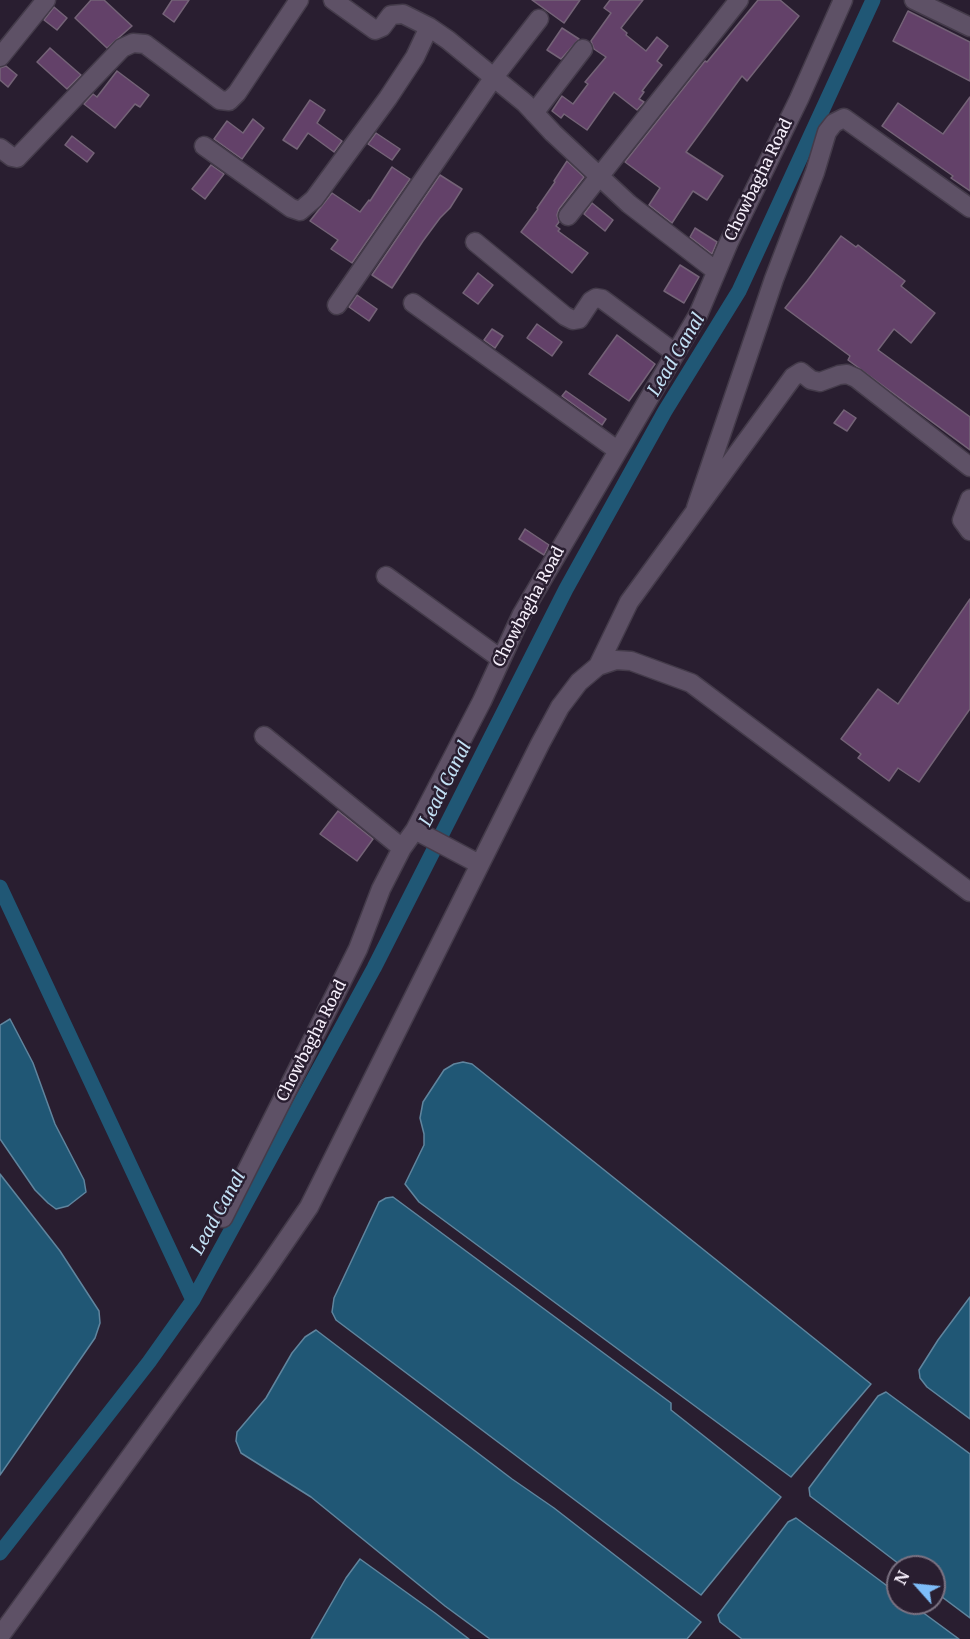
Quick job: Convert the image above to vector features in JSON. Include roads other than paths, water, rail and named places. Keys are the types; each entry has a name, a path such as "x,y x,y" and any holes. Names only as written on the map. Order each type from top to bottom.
{"street":[{"path":"0,57 46,0"},
{"path":"0,148 17,158 122,48 133,43 145,44 220,100 229,101 237,93 299,0"},
{"path":"333,0 375,30 382,27 395,7 403,14 429,27 525,103 598,177 629,204 716,271"},
{"path":"568,216 739,0"},
{"name":"Chowbagha Road","path":"223,1218 358,949 381,889 402,848 415,830 522,614 698,315 716,271 799,99 843,0"},
{"path":"914,0 970,27"},
{"path":"337,305 494,78 539,19"},
{"path":"204,146 291,208 300,212 314,199 388,98 415,57 429,27"},
{"path":"534,112 583,49"},
{"path":"696,508 774,279 815,172 827,132 834,123 844,118 970,208"},
{"path":"475,242 565,316 573,320 579,319 591,301 596,298 602,299 675,353"},
{"path":"413,303 617,450"},
{"path":"598,666 629,602 793,377 801,372 811,380 820,382 839,375 856,378 970,467"},
{"path":"970,499 962,520 970,531"},
{"path":"386,576 501,660"},
{"path":"0,1636 263,1274 309,1207 479,864 560,707 579,682 598,666 616,660 631,661 691,683 970,892"},
{"path":"264,736 402,848"},
{"path":"415,830 479,864"}],"water":[{"path":"10,1019 33,1063 55,1124 84,1180 86,1192 68,1206 56,1209 48,1203 35,1190 0,1139 0,1025"},
{"path":"463,1062 472,1064 871,1384 791,1477 419,1202 405,1184 424,1145 420,1118 423,1102 444,1070"},
{"path":"0,1174 60,1251 99,1311 100,1323 95,1338 0,1475"},
{"path":"393,1197 671,1403 671,1410 781,1497 701,1595 336,1320 332,1312 334,1298 379,1202"},
{"path":"970,1297 970,1419 927,1387 920,1378 919,1370"},
{"path":"316,1330 512,1479 554,1508 701,1622 687,1639 490,1639 445,1606 311,1497 241,1453 236,1441 237,1432 266,1398 292,1353 305,1337"},
{"path":"886,1392 970,1454 970,1618 946,1600 946,1555 887,1555 810,1496 809,1488 878,1396"},
{"path":"796,1518 886,1585 886,1615 926,1615 959,1639 742,1639 720,1622 718,1615 788,1522"},
{"path":"360,1559 469,1639 311,1639 346,1578"}],"waterway":[{"name":"Lead Canal","path":"0,1553 149,1362 193,1300 374,968 566,589 665,411 739,291 873,0"},
{"path":"0,887 193,1300"}]}
